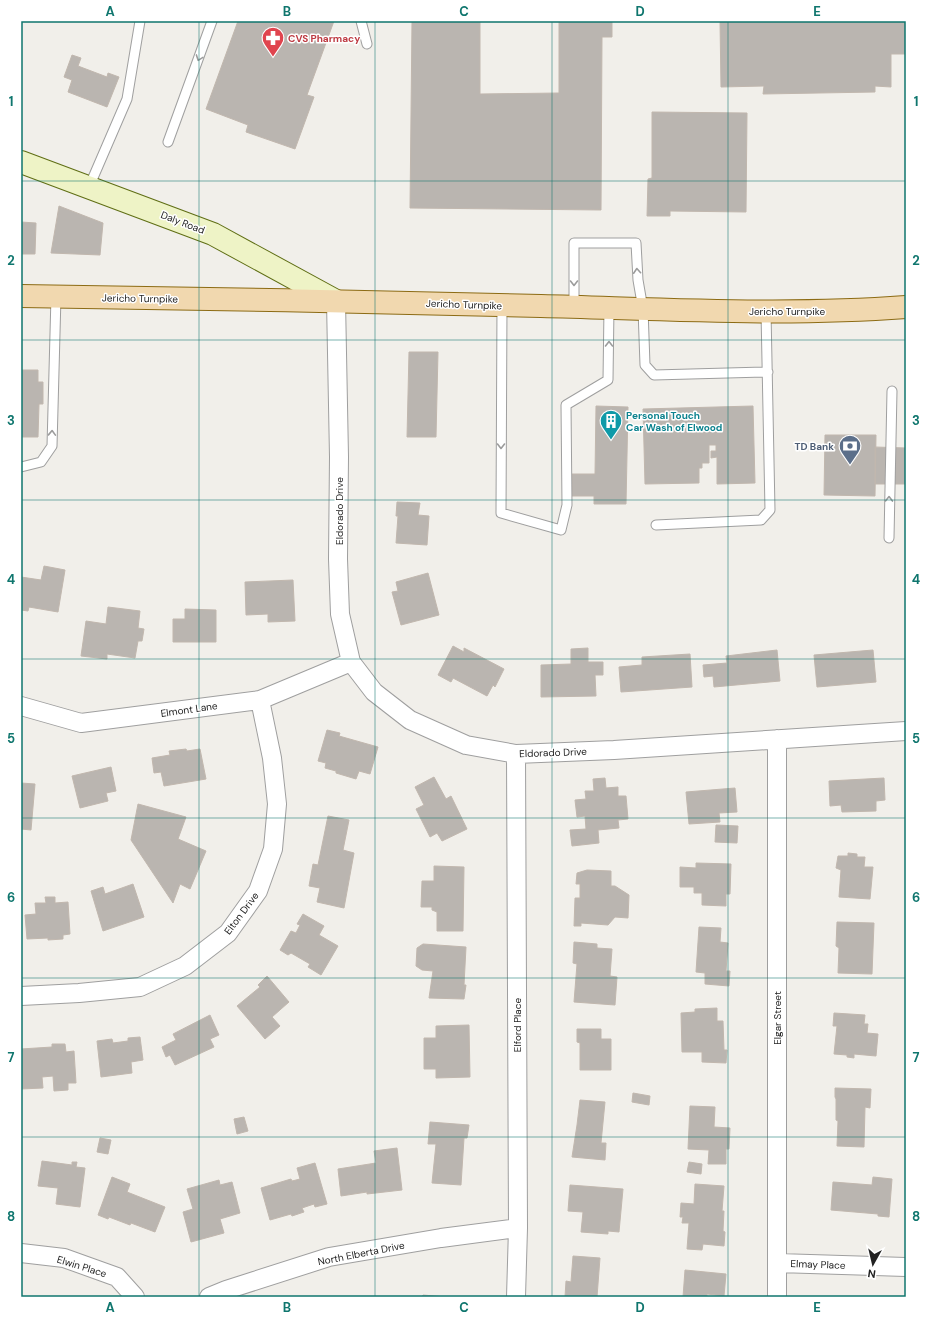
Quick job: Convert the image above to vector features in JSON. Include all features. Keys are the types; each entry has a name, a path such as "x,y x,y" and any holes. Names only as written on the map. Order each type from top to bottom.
{"main road":[{"name":"Jericho Turnpike","path":"21,296 336,301 766,311 860,310 906,307"}],"street":[{"name":"Daly Road","path":"21,162 213,234 336,301"},
{"name":"Eldorado Drive","path":"336,301 339,457 338,559 340,614 352,662 374,692 410,720 466,745 516,754 614,750 906,731"},
{"name":"Elmont Lane","path":"21,706 81,723 260,700 352,662"},
{"name":"Elton Drive","path":"21,996 79,993 140,987 185,966 228,933 258,891 273,849 277,804 272,758 260,700"},
{"name":"Elgar Street","path":"777,739 777,1297"},
{"name":"Elford Place","path":"516,754 518,1228 516,1297"},
{"name":"North Elberta Drive","path":"209,1297 226,1290 329,1257 441,1238 518,1228"},
{"name":"Elwin Place","path":"21,1253 64,1258 117,1277 135,1297"},
{"name":"Elmay Place","path":"778,1263 906,1267"}],"lane":[{"path":"89,187 127,99 140,21"},
{"path":"168,142 212,21"},
{"path":"361,21 367,44"},
{"path":"574,307 574,243 636,243 638,280 643,309 644,365 654,375 768,372"},
{"path":"21,468 41,462 52,446 56,296"},
{"path":"502,305 501,513 561,530 567,505 566,405 608,380 609,308"},
{"path":"656,525 761,520 770,510 766,311"},
{"path":"888,538 892,390"}],"building":[{"name":"CVS Pharmacy","path":"238,21 334,21 307,95 314,97 295,149 246,132 248,125 206,109"},
{"path":"412,21 480,21 480,94 559,93 559,21 612,21 612,37 602,37 601,210 410,208"},
{"path":"720,21 906,21 906,54 891,54 891,87 875,86 875,92 763,94 764,86 721,87"},
{"path":"72,55 81,58 78,66 107,77 108,73 119,77 107,107 68,92 72,80 64,77"},
{"path":"652,112 747,113 746,212 670,211 670,216 647,216 648,179 652,178"},
{"path":"59,206 103,223 100,255 51,253"},
{"path":"21,222 36,223 35,254 21,254"},
{"path":"409,352 438,352 436,437 407,437"},
{"path":"21,370 38,370 38,382 43,382 43,404 39,404 38,437 21,437"},
{"name":"Personal Touch Car Wash of Elwood","path":"596,406 628,407 626,504 594,504 594,496 572,496 572,474 595,474"},
{"path":"753,406 755,483 717,484 717,457 711,458 711,451 716,451 716,445 709,445 709,463 702,463 702,468 699,468 699,483 645,484 643,409"},
{"name":"TD Bank","path":"825,435 876,435 875,496 824,495"},
{"path":"875,447 906,448 906,484 875,484"},
{"path":"397,502 420,503 418,515 429,516 427,545 396,543 398,516 396,516"},
{"path":"44,566 65,570 58,612 29,607 28,611 21,610 21,577 41,580"},
{"path":"428,573 439,615 401,625 392,592 398,591 396,582"},
{"path":"293,580 295,621 268,622 268,614 246,615 245,582"},
{"path":"108,607 140,611 138,628 144,629 142,641 138,641 135,658 107,654 107,659 81,656 86,621 106,624"},
{"path":"185,609 216,610 216,642 173,642 173,619 185,619"},
{"path":"453,646 464,652 464,648 504,669 495,687 493,685 487,696 453,678 451,682 438,675"},
{"path":"588,648 588,662 603,662 603,675 595,675 596,696 541,697 541,665 571,664 571,649"},
{"path":"777,650 780,681 714,687 713,676 704,677 703,665 727,663 726,656"},
{"path":"873,650 876,682 817,687 814,655"},
{"path":"690,654 692,687 621,692 619,667 642,665 642,657"},
{"path":"327,730 340,733 339,736 378,747 370,774 359,771 356,779 325,768 326,763 318,761"},
{"path":"186,749 187,751 200,749 206,779 164,786 161,772 154,773 152,758 170,755 169,751"},
{"path":"111,767 116,791 106,793 108,801 80,808 72,776"},
{"path":"434,777 446,799 451,796 467,829 442,841 437,833 430,837 416,809 424,805 415,787"},
{"path":"605,778 606,788 618,787 618,796 626,796 628,819 618,820 619,828 598,830 599,843 572,846 570,830 586,829 585,816 577,817 575,800 586,799 585,791 594,791 593,779"},
{"path":"884,778 885,800 876,801 876,811 842,812 841,805 830,806 829,781"},
{"path":"21,783 35,784 31,830 21,829"},
{"path":"735,788 737,812 719,813 720,822 689,824 686,792"},
{"path":"138,804 186,817 178,839 206,851 190,889 180,884 173,903 131,840"},
{"path":"328,816 349,820 343,850 354,853 344,908 317,902 320,888 309,886 313,864 318,865"},
{"path":"716,825 738,826 737,843 715,842"},
{"path":"848,853 857,854 857,857 865,857 864,867 873,867 870,899 839,897 841,870 836,868 838,856 848,856"},
{"path":"696,863 731,864 730,894 726,894 726,906 702,905 702,893 694,893 694,887 680,887 680,867 696,868"},
{"path":"434,866 464,867 463,931 437,931 437,912 432,910 432,907 421,907 422,881 434,881"},
{"path":"587,870 611,871 611,886 615,886 629,895 628,918 615,917 608,925 581,923 581,926 574,926 575,898 580,898 580,884 576,884 577,873"},
{"path":"133,884 144,917 103,931 91,891 103,887 105,894"},
{"path":"45,897 55,897 55,903 68,902 70,934 63,935 63,939 27,939 25,915 36,914 35,903 46,903"},
{"path":"303,914 324,926 319,935 338,946 321,975 308,967 310,964 291,953 288,955 280,950 291,931 296,933 300,925 297,924"},
{"path":"837,922 874,923 872,974 838,973 839,948 836,946"},
{"path":"699,927 721,928 720,942 728,943 726,971 730,971 729,986 705,984 705,973 696,972"},
{"path":"574,942 597,944 597,948 612,949 610,976 617,977 615,1005 574,1002 577,964 573,963"},
{"path":"423,944 466,947 464,985 466,985 464,999 429,998 433,971 422,970 416,966 417,948"},
{"path":"267,976 289,1002 272,1017 280,1026 265,1039 237,1006 260,987 258,985"},
{"path":"717,1008 717,1021 723,1021 724,1050 727,1050 726,1063 702,1062 702,1052 682,1052 681,1013 695,1012 695,1009"},
{"path":"834,1013 865,1015 864,1024 868,1024 867,1033 878,1034 876,1056 854,1054 854,1058 847,1057 847,1055 834,1054 837,1026 833,1026"},
{"path":"210,1015 219,1035 210,1039 214,1047 175,1065 170,1055 166,1057 162,1047 176,1040 173,1034"},
{"path":"469,1025 470,1077 436,1078 436,1069 424,1069 424,1038 436,1038 436,1026"},
{"path":"577,1029 601,1029 601,1039 611,1039 611,1070 580,1070 580,1043 577,1042"},
{"path":"140,1037 143,1060 131,1062 132,1073 101,1077 97,1041 112,1039 113,1043 128,1041 128,1038"},
{"path":"52,1044 65,1044 66,1052 74,1051 76,1083 68,1083 68,1090 54,1091 53,1076 42,1077 43,1088 21,1089 21,1049 52,1047"},
{"path":"835,1088 871,1089 870,1108 865,1107 864,1147 837,1146 838,1121 836,1120"},
{"path":"633,1093 650,1096 649,1105 632,1102"},
{"path":"580,1100 605,1102 601,1143 606,1143 605,1160 572,1157"},
{"path":"690,1106 715,1107 714,1127 730,1128 729,1149 726,1149 726,1164 708,1164 709,1150 688,1149"},
{"path":"244,1117 248,1131 237,1134 234,1119"},
{"path":"430,1122 469,1125 467,1138 464,1138 461,1185 432,1183 436,1144 428,1144"},
{"path":"100,1138 111,1140 108,1154 97,1152"},
{"path":"397,1148 402,1190 367,1194 367,1192 341,1196 338,1169 376,1163 374,1151"},
{"path":"42,1161 72,1165 72,1162 77,1162 76,1167 85,1168 80,1207 56,1204 58,1188 38,1186"},
{"path":"689,1162 702,1164 701,1174 687,1172"},
{"path":"315,1163 327,1204 315,1207 314,1204 302,1208 304,1212 270,1220 261,1188 291,1179 292,1181 300,1179 297,1168"},
{"path":"112,1177 130,1184 127,1192 165,1207 155,1232 131,1223 130,1225 109,1217 108,1219 98,1215"},
{"path":"873,1177 892,1179 889,1217 878,1216 878,1214 831,1210 833,1182 872,1185"},
{"path":"219,1180 220,1185 232,1182 240,1213 220,1219 224,1233 191,1242 183,1212 193,1209 187,1189"},
{"path":"695,1184 724,1186 722,1211 724,1211 724,1246 703,1244 702,1250 687,1249 689,1223 682,1223 683,1217 680,1217 681,1203 694,1204"},
{"path":"570,1185 623,1189 619,1232 608,1231 608,1234 581,1232 583,1212 568,1211"},
{"path":"573,1256 600,1258 597,1297 565,1297 566,1281 571,1282"},
{"path":"685,1270 726,1274 724,1296 707,1294 707,1297 683,1297"},
{"path":"423,1295 445,1297 422,1297"}],"place":[{"name":"CVS Pharmacy","path":"273,58"},
{"name":"Personal Touch Car Wash of Elwood","path":"611,440"},
{"name":"TD Bank","path":"850,466"}]}
